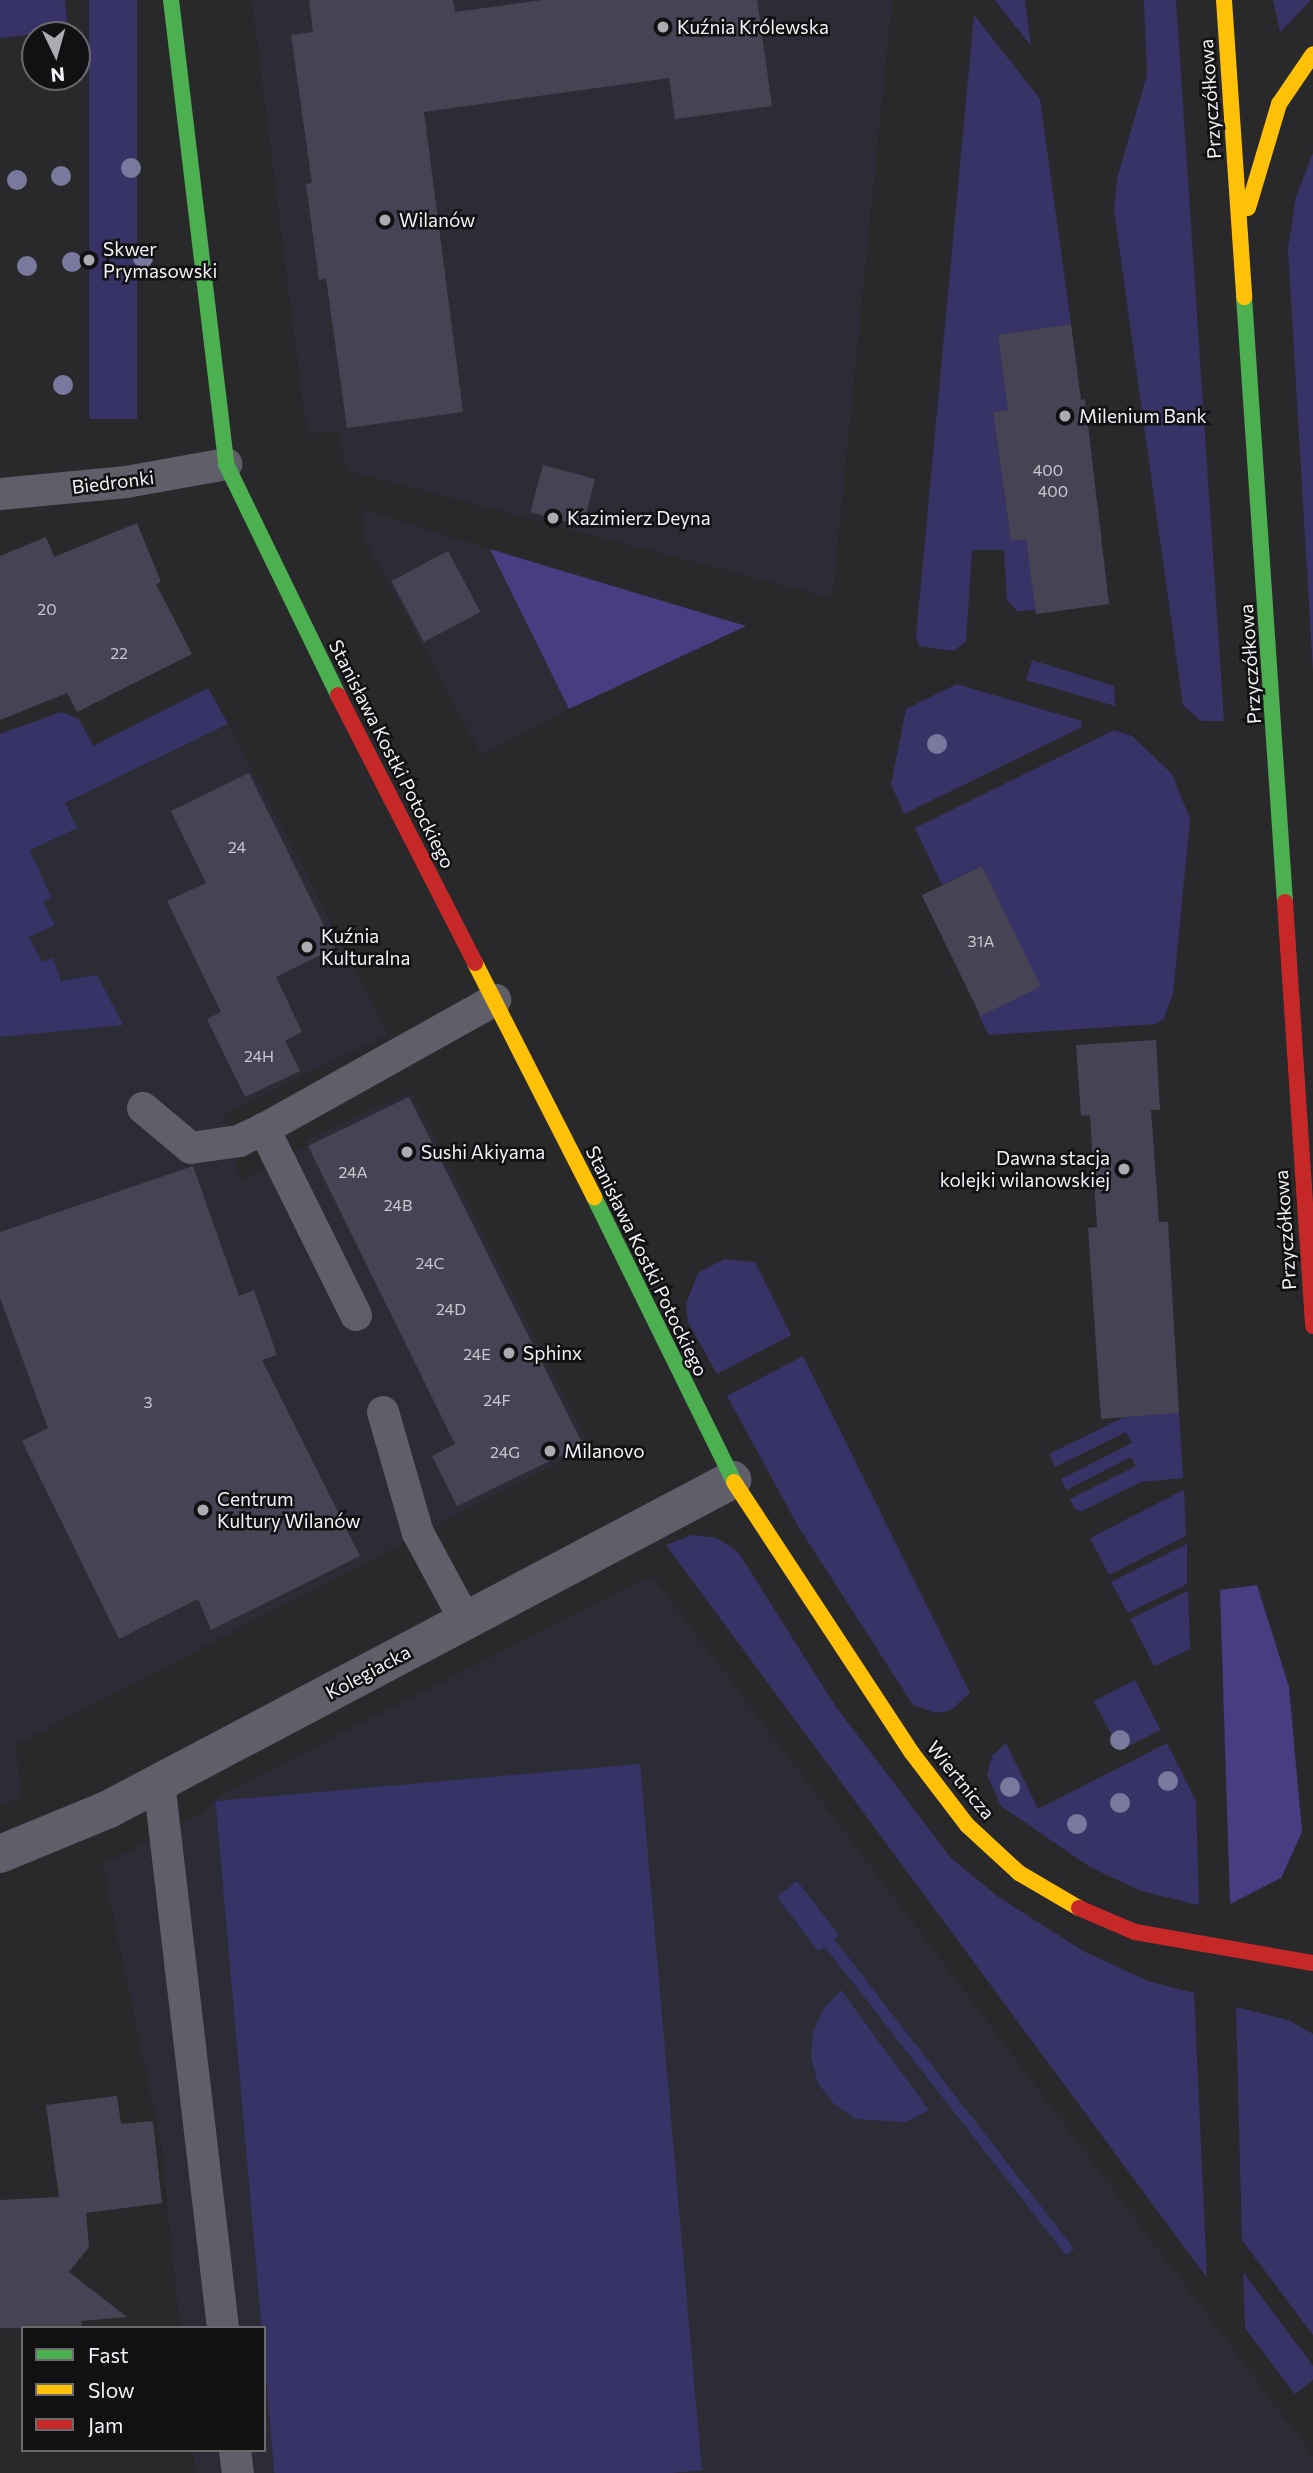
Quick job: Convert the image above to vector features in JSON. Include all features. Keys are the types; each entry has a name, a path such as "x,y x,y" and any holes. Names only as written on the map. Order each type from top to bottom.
{"street":[{"name":"Stanisława Kostki Potockiego","path":"171,0 226,464 250,523 495,1000 624,1268 732,1480"},
{"name":"Przyczółkowa","path":"1224,0 1313,1325"},
{"path":"1241,230 1279,104 1313,54"},
{"name":"Kolegiacka","path":"0,1854 159,1782 732,1480"},
{"name":"Wiertnicza","path":"732,1480 912,1754 967,1825 1019,1873 1081,1909 1135,1932 1214,1950 1313,1963"}],"lane":[{"name":"Biedronki","path":"0,494 126,482 226,464"},
{"path":"143,1108 191,1148 239,1141 495,1000"},
{"path":"264,1129 356,1315"},
{"path":"383,1412 418,1533 465,1620"},
{"path":"159,1782 223,2326"},
{"path":"236,2452 238,2473"}],"shaded area":[{"path":"0,0 65,0 67,21 21,21 21,36 0,38"},
{"path":"89,0 137,0 137,419 89,419"},
{"path":"252,0 892,0 832,598 346,470 339,432 307,433"},
{"path":"995,0 1025,0 1031,46"},
{"path":"1144,0 1176,0 1224,721 1201,721 1183,705 1114,210 1117,179 1147,75"},
{"path":"1273,0 1311,0 1280,32"},
{"path":"974,15 1040,99 1071,324 998,335 1008,410 993,412 1011,541 1026,539 1036,610 1017,611 1007,600 1004,550 972,550 966,641 954,651 919,646 916,637"},
{"path":"1313,153 1313,672 1288,248 1296,197"},
{"path":"360,509 490,549 569,709 482,755 366,541"},
{"path":"490,549 746,626 569,709"},
{"path":"1032,660 1114,686 1115,706 1026,680"},
{"path":"957,684 1081,721 1082,727 904,814 891,784 906,709"},
{"path":"208,688 228,724 65,803 77,828 30,850 51,898 43,902 55,925 29,937 42,962 53,958 61,981 97,975 123,1025 0,1037 0,734 61,712 79,719 93,746"},
{"path":"228,724 388,1034 222,1116 241,1181 308,1146 306,1141 410,1092 589,1446 15,1745 22,1799 0,1804 0,1037 123,1024 42,963 29,937 43,902 50,898 30,850 65,804"},
{"path":"1114,730 1132,736 1172,774 1190,819 1173,994 1164,1018 1156,1024 989,1035 979,1016 982,866 942,885 915,828"},
{"path":"724,1259 755,1262 791,1335 717,1374 688,1322 686,1304 698,1273"},
{"path":"803,1356 970,1693 951,1710 936,1713 913,1705 798,1526 727,1396"},
{"path":"1179,1413 1183,1478 1141,1482 1082,1511 1075,1509 1070,1499 1136,1466 1131,1457 1066,1490 1061,1479 1132,1443 1126,1432 1055,1467 1049,1454 1124,1417"},
{"path":"1184,1490 1186,1536 1109,1575 1090,1538"},
{"path":"692,1535 717,1538 738,1552 836,1707 951,1858 997,1896 1083,1951 1148,1981 1194,1993 1207,2278 666,1545"},
{"path":"1187,1544 1187,1584 1128,1613 1111,1582"},
{"path":"652,1576 1313,2456 1313,2473 195,2473 193,2452 266,2452 266,2326 180,2326 161,2143 103,1865 202,1814 222,1794"},
{"path":"1257,1585 1289,1687 1302,1832 1281,1878 1230,1904 1220,1590"},
{"path":"1188,1591 1190,1649 1154,1666 1130,1619"},
{"path":"1135,1680 1160,1730 1119,1751 1094,1701"},
{"path":"1006,1743 1038,1809 1167,1743 1196,1801 1199,1905 1141,1891 1090,1867 1001,1806 987,1775 992,1756"},
{"path":"640,1764 702,2470 671,2473 274,2473 266,2377 266,2326 262,2326 216,1801"},
{"path":"797,1881 839,1935 834,1939 1074,2249 1066,2255 825,1947 818,1951 777,1897"},
{"path":"841,1990 929,2110 906,2122 855,2119 834,2104 818,2083 811,2058 813,2032 823,2009"},
{"path":"1236,2007 1288,2020 1313,2034 1313,2335 1242,2240"},
{"path":"1243,2272 1313,2366 1313,2380 1295,2394 1245,2328"}],"building":[{"path":"309,0 453,0 455,12 542,0 757,0 772,106 675,119 669,78 424,112 463,412 347,428 326,278 319,280 306,184 312,183 291,35 313,32"},
{"path":"1071,324 1081,400 1085,399 1109,604 1036,614 1026,539 1011,541 993,412 1008,410 998,335"},
{"path":"543,465 595,479 582,526 530,512"},
{"path":"137,523 161,582 156,584 192,654 77,712 67,693 0,720 0,556 46,537 54,557"},
{"path":"448,551 480,612 424,642 391,581"},
{"path":"249,773 335,948 276,977 302,1032 285,1041 300,1071 245,1097 207,1019 221,1012 167,901 206,883 171,811"},
{"path":"982,866 1041,986 981,1016 922,895"},
{"name":"Dawna stacja kolejki wilanowskiej","path":"1156,1040 1160,1110 1151,1110 1159,1222 1168,1222 1179,1413 1101,1419 1088,1228 1097,1227 1090,1115 1081,1116 1076,1045"},
{"path":"409,1097 583,1445 457,1506 432,1456 455,1444 308,1146"},
{"path":"193,1166 239,1296 254,1290 277,1355 262,1360 360,1556 211,1630 198,1599 119,1639 22,1441 48,1428 0,1298 0,1232"},
{"path":"117,2096 121,2124 153,2121 162,2203 86,2213 89,2247 69,2272 127,2317 81,2321 82,2326 0,2328 0,2200 59,2197 46,2105"}],"traffic: fast":[{"path":"171,0 226,464 338,695"},
{"path":"1244,297 1285,902"},
{"path":"594,1197 734,1482"}],"traffic: slow":[{"path":"1224,0 1244,297"},
{"path":"1248,208 1279,104 1313,54"},
{"path":"475,963 594,1197"},
{"path":"734,1482 912,1753 967,1825 1019,1873 1079,1908"}],"traffic: jam":[{"path":"338,695 475,963"},
{"path":"1285,902 1313,1326"},
{"path":"1079,1908 1135,1932 1313,1963"}],"place":[{"name":"Kuźnia Królewska","path":"663,27"},
{"name":"Wilanów","path":"385,220"},
{"name":"Skwer Prymasowski","path":"89,260"},
{"name":"Milenium Bank","path":"1065,416"},
{"name":"Kazimierz Deyna","path":"553,518"},
{"name":"Kuźnia Kulturalna","path":"307,947"},
{"name":"Sushi Akiyama","path":"407,1152"},
{"name":"Dawna stacja kolejki wilanowskiej","path":"1124,1169"},
{"name":"Sphinx","path":"509,1353"},
{"name":"Milanovo","path":"550,1451"},
{"name":"Centrum Kultury Wilanów","path":"203,1510"}]}
